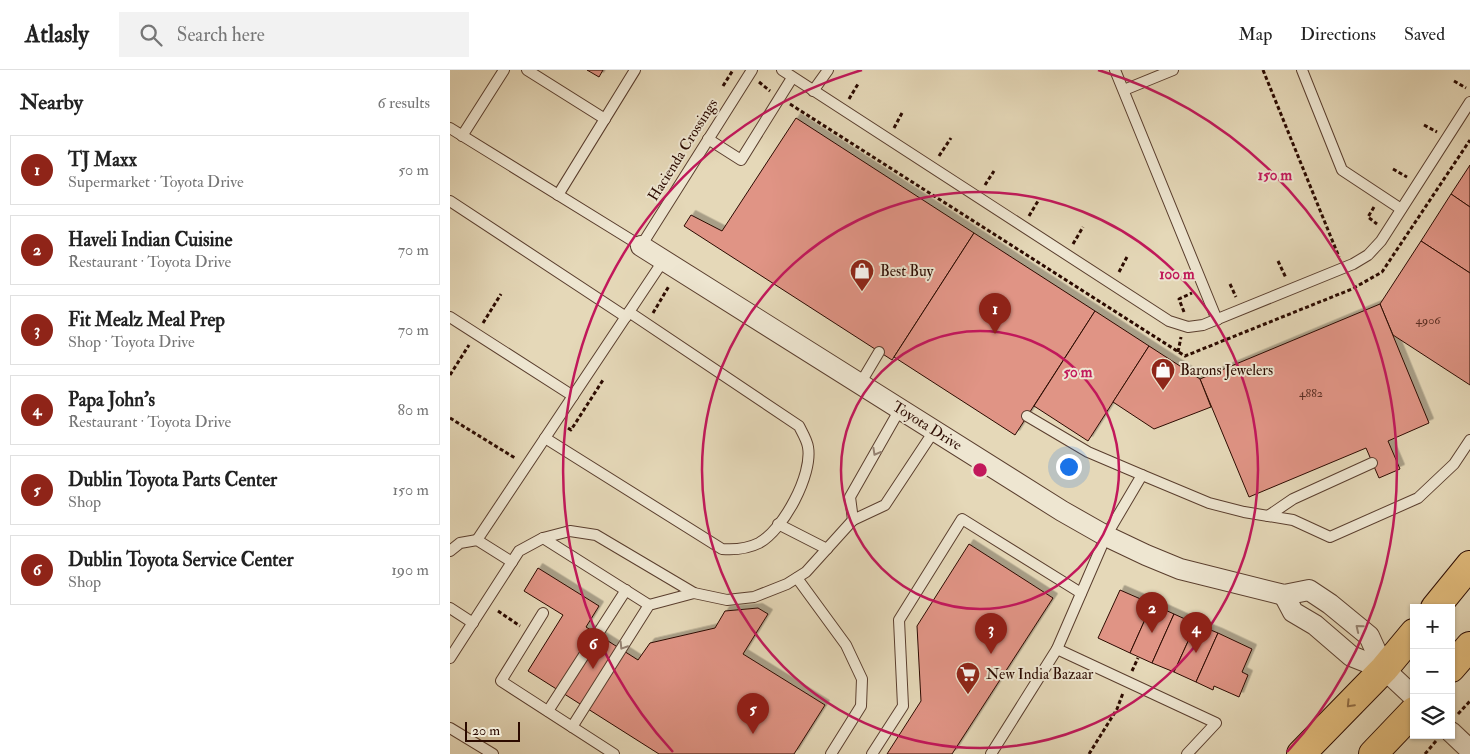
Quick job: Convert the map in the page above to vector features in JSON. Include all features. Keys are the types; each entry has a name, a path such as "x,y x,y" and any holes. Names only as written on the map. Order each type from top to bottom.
{"main road":[{"path":"1438,604 1470,565"},
{"path":"1301,754 1384,669 1410,638"},
{"path":"1455,663 1470,646"},
{"path":"1374,754 1410,715"}],"street":[{"name":"Toyota Drive","path":"641,246 1062,511 1106,536 1180,569 1284,594 1309,590 1330,604 1369,636 1384,669"},
{"path":"1284,594 1293,612 1315,625 1351,656 1384,669 1411,694"},
{"path":"1455,726 1470,750"}],"lane":[{"path":"462,136 504,70"},
{"path":"527,70 604,119"},
{"path":"558,195 635,70"},
{"path":"782,70 1169,321 1188,327 1203,325 1217,320 1344,268 1368,255 1381,241 1470,102"},
{"path":"813,91 828,70"},
{"path":"1115,70 1217,320"},
{"path":"1124,90 1173,70"},
{"path":"1302,70 1342,170 1401,209"},
{"name":"Hacienda Crossings","path":"641,246 751,71"},
{"path":"708,139 741,160 792,78"},
{"path":"450,128 641,246"},
{"path":"450,201 799,426 808,447 807,470 791,507 771,535 758,544 738,550 722,549 545,438"},
{"path":"477,540 663,261"},
{"path":"450,317 573,396"},
{"path":"860,384 879,352"},
{"path":"853,520 850,498 900,409"},
{"path":"1027,416 1088,452 1209,502 1244,512 1293,520 1330,536 1418,498 1454,464 1470,440"},
{"path":"450,658 519,551 543,538 570,530 596,535 694,593 727,600 754,597 787,584 806,572 853,520 885,505 934,431"},
{"path":"1268,516 1293,499 1372,463"},
{"path":"991,754 1057,649 1106,536 1142,475"},
{"path":"872,754 903,706 899,620 962,519 1081,593"},
{"path":"778,524 827,549"},
{"path":"543,538 649,604"},
{"path":"450,552 460,543 477,540 512,562"},
{"path":"797,578 846,645 862,679 861,706 831,754"},
{"path":"548,711 626,590"},
{"path":"572,727 649,604 694,593"},
{"path":"450,608 473,623"},
{"path":"543,613 502,681 612,754"},
{"path":"1057,649 1216,723 1187,754"},
{"path":"450,728 493,754"}],"path":[{"path":"1263,70 1352,289"},
{"path":"751,71 763,86 779,98 1185,356 1352,289 1382,272 1470,140"},
{"path":"1454,80 1470,89"},
{"path":"655,310 671,284"},
{"path":"450,375 459,360"},
{"path":"450,418 515,458"},
{"path":"498,611 531,632"},
{"path":"1089,754 1117,709 1138,658"},
{"path":"1455,723 1470,701"},
{"path":"1425,754 1438,739"}],"building":[{"path":"587,70 603,70 599,77"},
{"name":"Best Buy","path":"796,118 974,233 892,360 684,226 691,215 722,231"},
{"path":"1470,165 1470,207 1451,194"},
{"path":"1451,194 1470,207 1470,273 1421,241"},
{"path":"974,233 1095,311 1015,435 894,357"},
{"path":"1421,241 1470,273 1470,385 1393,335 1380,304"},
{"path":"1380,304 1429,423 1388,441 1400,469 1379,478 1366,448 1249,497 1200,379"},
{"path":"1095,311 1149,346 1088,441 1034,406"},
{"name":"Barons Jewelers","path":"1149,346 1200,379 1211,407 1154,429 1113,402"},
{"path":"969,544 1053,598 952,754 887,754 921,701 917,626"},
{"path":"538,568 599,606 586,627 638,660 650,643 715,628 725,611 758,608 768,614 743,654 825,705 794,754 659,754 528,671 563,615 524,591"},
{"path":"1120,590 1152,604 1130,653 1098,638"},
{"path":"1152,604 1174,614 1152,663 1130,653"},
{"path":"1174,614 1196,624 1174,672 1152,663"},
{"path":"1196,624 1218,633 1196,682 1174,672"},
{"path":"1218,633 1252,649 1242,672 1248,675 1239,697 1214,686 1213,690 1196,682"}],"place":[{"name":"Best Buy","path":"862,292"},
{"name":"TJ Maxx","path":"995,334"},
{"name":"Barons Jewelers","path":"1163,391"},
{"name":"Haveli Indian Cuisine","path":"1152,633"},
{"name":"Papa John's","path":"1196,653"},
{"name":"Fit Mealz Meal Prep","path":"991,654"},
{"name":"Dublin Toyota Service Center","path":"593,669"},
{"name":"New India Bazaar","path":"968,695"},
{"name":"Dublin Toyota Parts Center","path":"753,734"}]}
